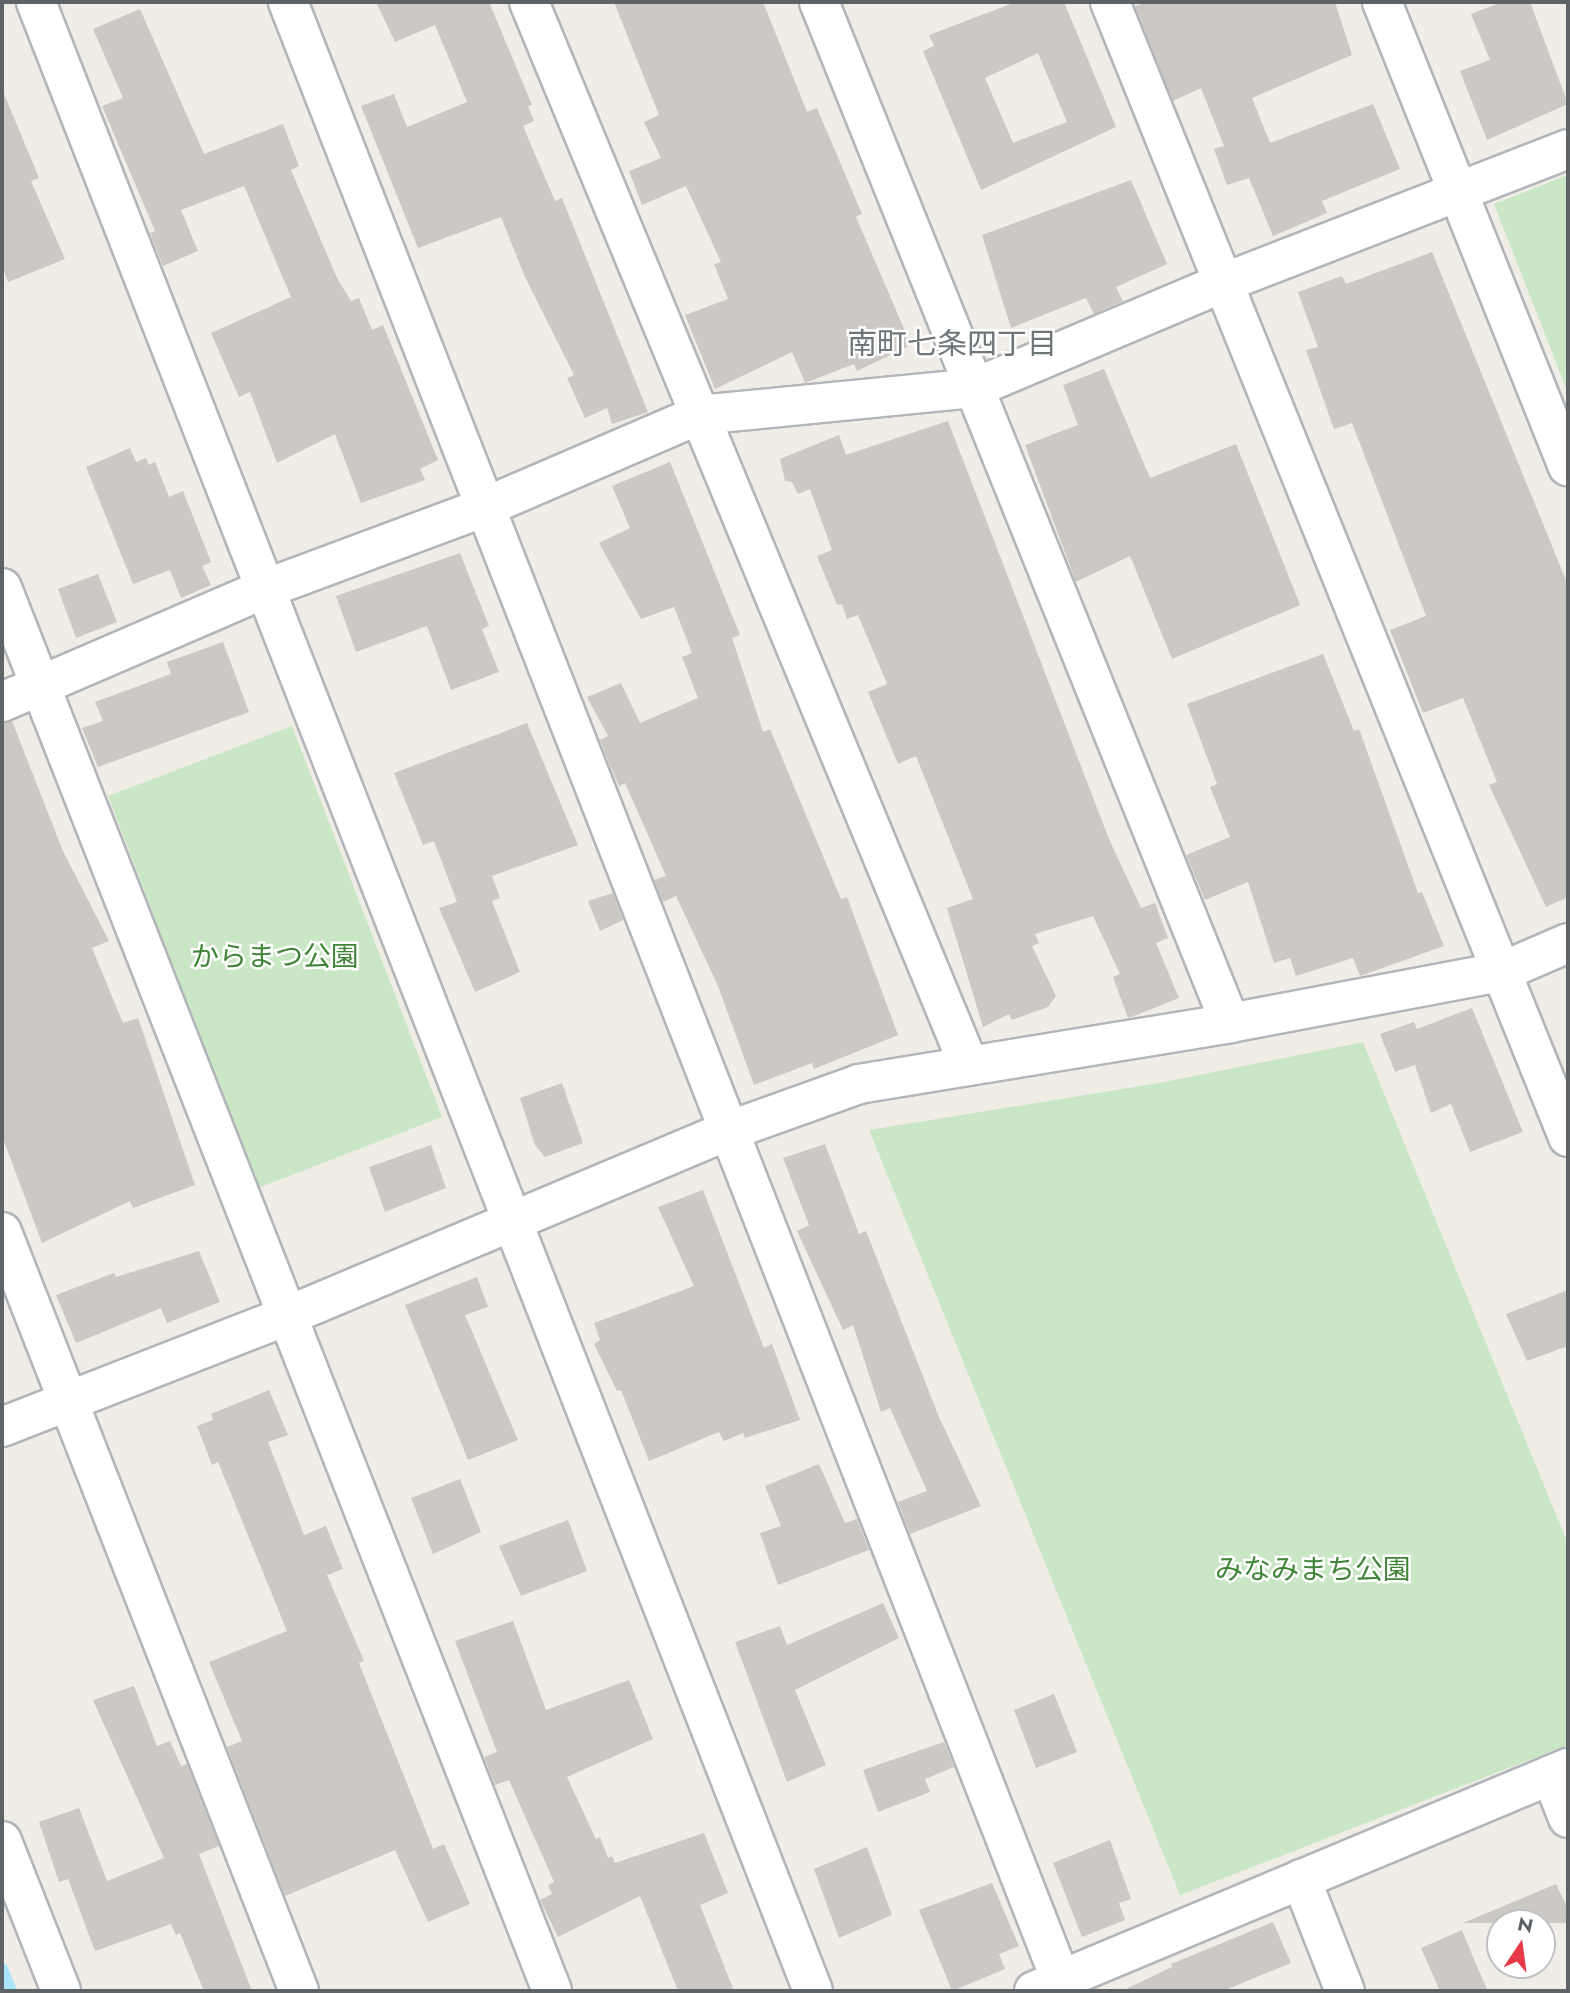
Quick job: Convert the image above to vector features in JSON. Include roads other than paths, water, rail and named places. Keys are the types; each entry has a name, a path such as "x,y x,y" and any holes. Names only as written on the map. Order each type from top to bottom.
{"street":[{"path":"36,2 262,590 813,1991"},
{"path":"288,2 728,1131 1053,1988 1560,1771 1568,1818"},
{"path":"529,2 969,1066"},
{"path":"819,2 1230,1023"},
{"path":"1110,2 1568,1137"},
{"path":"1382,2 1568,466"},
{"path":"2,702 262,590 485,507 699,415 974,388 1223,283 1458,194 1568,149"},
{"path":"2,588 552,1991"},
{"path":"2,1427 287,1316 728,1131 859,1084 1230,1023 1501,972 1568,943"},
{"path":"2,1231 299,1991"},
{"path":"2,1842 61,1991"},
{"path":"1301,1880 1345,1991"}],"waterway":[{"path":"2,1969 11,1991"}],"district":[{"name":"南町七条四丁目","path":"952,344"}],"park label":[{"name":"からまつ公園","path":"275,957"},
{"name":"みなみまち公園","path":"1313,1570"}]}
